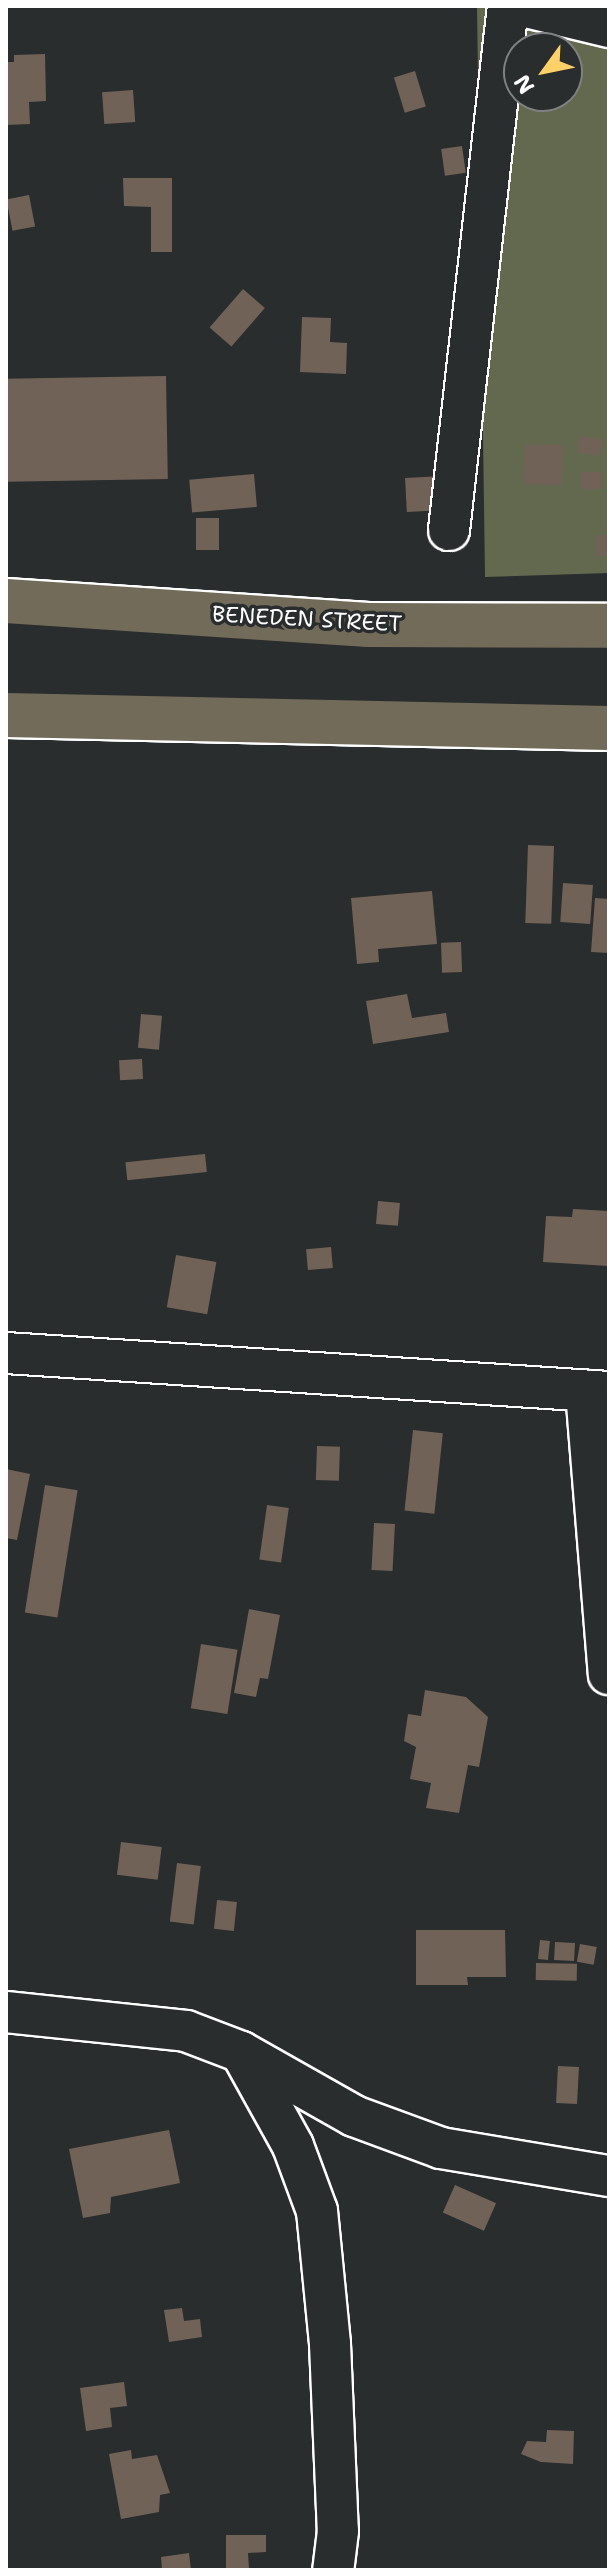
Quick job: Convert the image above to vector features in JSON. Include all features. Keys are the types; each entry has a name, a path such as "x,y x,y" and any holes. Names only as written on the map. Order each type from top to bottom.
{"main road":[{"name":"BENEDEN STREET","path":"6,601 368,625 609,626"},
{"path":"6,715 609,728"}],"street":[{"path":"449,530 508,6"},
{"path":"522,6 609,27"},
{"path":"6,639 365,656 609,657"},
{"path":"6,676 367,691 609,689"},
{"path":"6,1353 597,1392 609,1674"},
{"path":"6,2012 186,2031 241,2052 354,2116 441,2148 609,2176"},
{"path":"241,2052 293,2146 317,2211 331,2359 338,2531 333,2570"}],"green space":[{"path":"477,6 609,6 609,573 485,577"}],"building":[{"path":"45,54 46,101 29,102 30,124 6,125 6,62 14,62 14,55"},
{"path":"415,71 426,106 405,113 394,77"},
{"path":"133,90 135,122 104,124 102,92"},
{"path":"462,146 466,173 445,176 441,149"},
{"path":"123,178 172,178 172,252 151,252 151,207 124,206"},
{"path":"29,195 35,226 13,231 6,199"},
{"path":"243,289 265,308 231,347 210,327"},
{"path":"302,317 331,318 330,342 347,343 346,374 300,372"},
{"path":"166,376 168,479 8,482 6,379"},
{"path":"579,436 602,439 600,456 577,453"},
{"path":"525,444 563,445 562,485 524,484"},
{"path":"581,472 601,472 601,489 581,489"},
{"path":"254,474 257,507 192,513 189,480"},
{"path":"443,476 445,510 407,512 405,478"},
{"path":"196,518 219,518 219,550 196,550"},
{"path":"596,535 609,535 609,556 596,556"},
{"path":"528,845 554,846 551,924 525,923"},
{"path":"563,883 593,885 590,924 560,922"},
{"path":"432,891 437,944 378,949 379,962 357,964 351,898"},
{"path":"595,898 609,899 609,953 591,952"},
{"path":"461,942 462,972 442,973 441,943"},
{"path":"407,994 412,1018 446,1013 449,1032 373,1044 366,1001"},
{"path":"141,1014 162,1016 159,1050 138,1048"},
{"path":"142,1059 143,1079 120,1080 119,1060"},
{"path":"205,1154 207,1172 127,1180 125,1162"},
{"path":"378,1201 400,1203 398,1226 376,1224"},
{"path":"573,1209 609,1211 609,1266 543,1262 546,1216 572,1217"},
{"path":"331,1247 333,1268 308,1270 306,1249"},
{"path":"176,1255 216,1262 207,1314 167,1307"},
{"path":"413,1430 443,1433 434,1514 405,1511"},
{"path":"317,1446 340,1447 339,1481 316,1480"},
{"path":"6,1469 30,1474 17,1540 6,1538"},
{"path":"45,1485 78,1490 57,1618 25,1612"},
{"path":"267,1505 289,1508 281,1563 259,1559"},
{"path":"374,1523 395,1524 393,1571 372,1570"},
{"path":"249,1609 280,1615 268,1679 260,1678 256,1697 234,1693"},
{"path":"201,1644 238,1650 227,1714 191,1708"},
{"path":"425,1690 466,1697 488,1717 479,1767 468,1765 459,1813 426,1808 431,1783 410,1779 416,1747 404,1741 408,1714 421,1716"},
{"path":"121,1842 162,1847 158,1880 117,1875"},
{"path":"177,1863 201,1866 194,1924 170,1922"},
{"path":"217,1900 237,1902 234,1931 214,1929"},
{"path":"416,1930 505,1930 506,1977 467,1977 468,1985 416,1985"},
{"path":"540,1940 550,1941 548,1960 538,1959"},
{"path":"555,1942 575,1943 574,1961 554,1960"},
{"path":"580,1944 597,1947 594,1965 577,1962"},
{"path":"536,1963 577,1964 577,1981 536,1980"},
{"path":"558,2066 579,2067 577,2104 556,2103"},
{"path":"169,2130 180,2183 111,2197 110,2213 83,2218 69,2149"},
{"path":"455,2185 496,2203 484,2231 443,2212"},
{"path":"182,2308 184,2321 200,2319 202,2337 169,2342 164,2310"},
{"path":"124,2382 127,2406 110,2408 112,2427 86,2431 80,2388"},
{"path":"547,2430 574,2431 573,2464 541,2462 521,2454 527,2441 546,2442"},
{"path":"131,2450 132,2459 157,2455 170,2493 160,2495 159,2512 121,2519 109,2454"},
{"path":"226,2535 266,2535 266,2552 248,2553 249,2569 226,2569"},
{"path":"189,2553 191,2570 162,2570 161,2557"}]}
